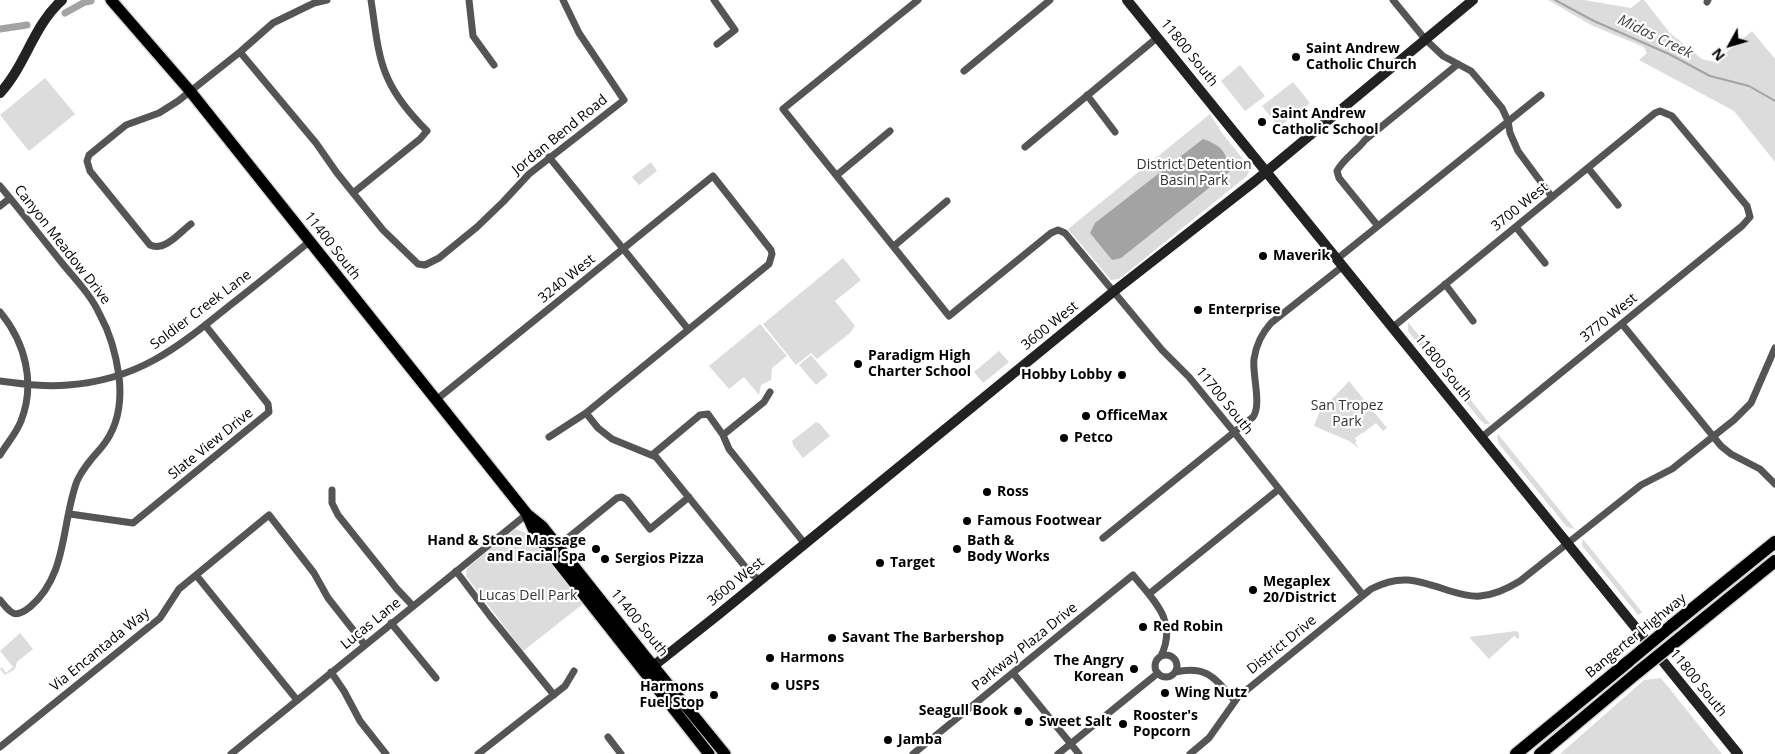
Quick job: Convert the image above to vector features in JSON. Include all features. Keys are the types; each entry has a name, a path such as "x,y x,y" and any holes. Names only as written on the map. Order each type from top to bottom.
{"highway":[{"name":"Bangerter Highway","path":"1516,754 1775,542"},
{"path":"1540,754 1775,561"}],"main road":[{"path":"0,93 13,76 41,24 62,0"},
{"name":"11400 South","path":"112,0 190,92 527,514 542,526 654,665 722,754"},
{"name":"11800 South","path":"1127,0 1738,754"},
{"name":"3600 West","path":"644,673 1113,292 1266,172 1473,0"},
{"name":"11400 South","path":"527,514 535,533 709,754"},
{"path":"667,702 688,721 712,750 722,754"}],"street":[{"path":"191,224 165,244 156,247 150,245 90,171 87,162 91,153 122,128 163,111 190,92 240,52 273,22 314,3 327,0"},
{"path":"240,52 316,143 353,194 420,140 427,131 400,99 387,78 380,52 371,0"},
{"path":"469,0 473,36 494,65"},
{"name":"Jordan Bend Road","path":"353,194 383,230 418,264 425,265 439,258 477,227 529,174 549,157 624,100 580,33 564,0"},
{"path":"714,0 735,30 717,44"},
{"path":"918,0 783,110 894,246 947,201"},
{"path":"964,71 1050,0"},
{"path":"1393,0 1425,39 1444,56 1470,71 1502,108 1518,151 1552,197"},
{"path":"1025,147 1158,37"},
{"path":"1378,226 1339,178 1337,171 1341,164 1359,149 1366,140 1458,64"},
{"path":"1103,538 1256,412 1254,360 1256,350 1265,330 1271,323 1378,226 1540,94"},
{"path":"1087,95 1115,132"},
{"name":"3700 West","path":"1393,327 1655,113 1660,111 1672,116 1740,198 1746,206 1750,217"},
{"path":"837,175 890,131"},
{"path":"549,157 688,330 586,413 549,437"},
{"path":"1588,168 1618,204"},
{"name":"3240 West","path":"436,400 713,176 771,250 772,259 765,268 688,330"},
{"name":"Canyon Meadow Drive","path":"0,186 95,305 111,340 118,375 120,403 115,424 105,443 80,474 60,560 53,578 44,592 22,612 16,614 9,611 0,600"},
{"path":"0,206 10,198"},
{"name":"3770 West","path":"1482,437 1742,226 1750,217"},
{"path":"1516,227 1544,263"},
{"name":"11700 South","path":"894,246 949,316 1051,233 1058,230 1065,233 1162,350 1189,377 1363,595"},
{"name":"Soldier Creek Lane","path":"0,381 28,385 69,385 118,375 141,367 180,345 310,242"},
{"path":"1445,284 1473,321"},
{"path":"0,312 13,329 21,344 26,361 28,385 25,408 20,422 0,455"},
{"path":"1622,324 1721,446 1731,454 1760,470 1775,484"},
{"name":"Slate View Drive","path":"70,514 133,523 269,412 268,404 205,326"},
{"name":"District Drive","path":"1190,754 1209,738 1235,701 1363,595 1381,584 1392,580 1415,581 1465,595 1478,596 1493,594 1507,589 1520,581 1641,485 1672,470 1734,420 1751,402 1775,348"},
{"path":"723,435 764,402 770,392"},
{"path":"586,413 598,428 612,439 652,454 659,460 751,574 760,580"},
{"path":"652,454 702,414 708,414 723,435 729,449 805,544"},
{"path":"1149,594 1279,489"},
{"path":"332,490 332,503 338,515 412,606"},
{"path":"558,546 617,498 622,497 627,500 650,529 689,497"},
{"name":"Lucas Lane","path":"231,754 527,514"},
{"name":"Via Encantada Way","path":"0,746 160,618 176,592 269,515 314,572 328,598 365,645"},
{"path":"456,571 554,695"},
{"path":"196,575 297,700"},
{"name":"Parkway Plaza Drive","path":"914,754 1134,575 1164,617 1167,625 1167,640 1174,659"},
{"path":"391,623 436,678"},
{"name":"Parkway Plaza Drive","path":"1161,656 1167,640"},
{"path":"1158,673 1155,664 1161,656 1167,655 1190,669 1204,672 1217,680 1235,701"},
{"path":"1174,659 1177,667 1174,672"},
{"path":"1158,673 1166,676 1174,672 1190,669"},
{"path":"478,754 554,695 566,684 574,671"},
{"path":"330,672 360,721 386,754"},
{"path":"1013,673 1079,754"},
{"path":"1058,754 1158,673"},
{"path":"608,737 621,754"}],"green space":[{"path":"1548,0 1584,0 1631,8 1641,0 1644,0 1670,33 1702,59 1715,62 1752,31 1775,59 1775,162 1734,111 1639,60 1647,53 1644,47 1593,26"},
{"path":"1240,65 1265,96 1245,111 1221,81"},
{"path":"45,78 75,114 29,151 0,115"},
{"path":"1293,82 1310,103 1279,127 1262,106"},
{"name":"District Detention Basin Park","path":"1210,114 1222,133 1247,164 1249,171 1247,176 1119,279 1111,280 1068,229"},
{"path":"651,162 657,171 639,185 632,177"},
{"path":"843,258 861,280 835,301 855,326 850,333 817,359 811,353 796,365 763,324"},
{"path":"1408,322 1490,424 1485,424 1481,421 1408,331"},
{"path":"760,324 787,356 772,368 771,380 761,385 759,395 744,377 729,389 709,366"},
{"path":"999,351 1009,362 983,383 974,372"},
{"path":"811,355 828,375 816,385 799,365"},
{"name":"San Tropez Park","path":"1349,381 1387,428 1383,431 1376,423 1355,438 1357,441 1355,443 1360,449 1349,441 1314,426 1319,413"},
{"path":"816,422 830,436 803,458 792,441"},
{"path":"1498,434 1575,529 1567,527 1499,444"},
{"name":"Lucas Dell Park","path":"515,529 526,533 583,604 523,651 466,576 467,568"},
{"path":"1583,539 1642,612 1638,615 1583,547"},
{"path":"1516,631 1519,633 1519,639 1514,636 1489,659 1469,637"},
{"path":"20,633 33,649 17,662 15,669 5,675 0,669 2,667 6,673 13,667 0,651"},
{"path":"1661,678 1722,754 1560,754 1644,680"}],"shaded area":[{"path":"1203,139 1219,147 1227,159 1229,172 1121,258 1112,260 1090,233 1095,223"}],"waterway":[{"name":"Midas Creek","path":"1555,0 1594,21 1669,54 1710,76 1749,86 1775,101"},
{"path":"65,13 85,2 91,1"},
{"path":"0,29 27,25"}],"place":[{"name":"Saint Andrew Catholic Church","path":"1296,57"},
{"name":"Saint Andrew Catholic School","path":"1262,122"},
{"name":"Maverik","path":"1263,256"},
{"name":"Enterprise","path":"1198,310"},
{"name":"Paradigm High Charter School","path":"858,364"},
{"name":"Hobby Lobby","path":"1122,375"},
{"name":"OfficeMax","path":"1086,416"},
{"name":"Petco","path":"1064,438"},
{"name":"Ross","path":"987,492"},
{"name":"Famous Footwear","path":"967,521"},
{"name":"Hand & Stone Massage and Facial Spa","path":"596,549"},
{"name":"Bath & Body Works","path":"957,549"},
{"name":"Sergios Pizza","path":"605,559"},
{"name":"Target","path":"880,563"},
{"name":"Megaplex 20/District","path":"1253,590"},
{"name":"Red Robin","path":"1143,627"},
{"name":"Savant The Barbershop","path":"832,638"},
{"name":"Harmons","path":"770,658"},
{"name":"The Angry Korean","path":"1134,669"},
{"name":"USPS","path":"775,686"},
{"name":"Wing Nutz","path":"1165,693"},
{"name":"Harmons Fuel Stop","path":"714,695"},
{"name":"Seagull Book","path":"1018,711"},
{"name":"Sweet Salt","path":"1029,722"},
{"name":"Rooster's Popcorn","path":"1123,724"},
{"name":"Jamba","path":"888,740"}]}
